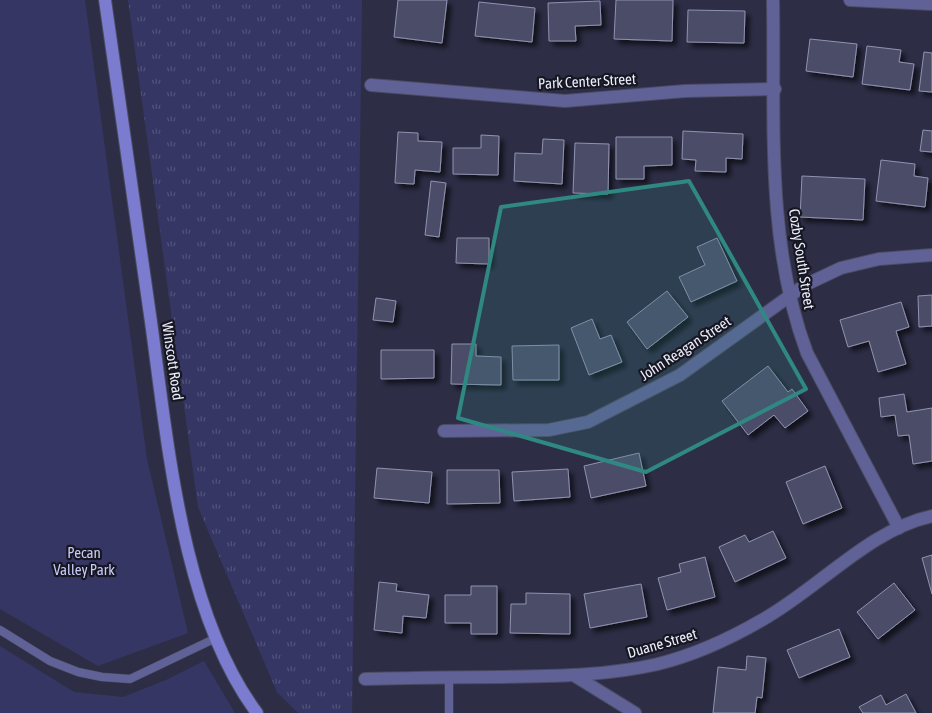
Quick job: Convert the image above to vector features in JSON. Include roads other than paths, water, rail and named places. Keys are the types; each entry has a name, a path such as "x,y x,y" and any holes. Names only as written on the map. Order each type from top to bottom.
{"main road":[{"name":"Winscott Road","path":"105,0 173,473 193,568 216,638 244,696 257,713"}],"street":[{"name":"Cozby South Street","path":"773,0 776,217 789,296 807,353 899,528"},
{"path":"850,0 932,4"},
{"name":"Park Center Street","path":"371,85 565,101 685,91 775,89"},
{"name":"John Reagan Street","path":"444,431 549,430 588,422 680,375 804,285 840,268 879,259 932,256"},
{"name":"Duane Street","path":"365,679 575,676 614,672 660,663 709,646 763,620 817,584 863,549 899,528 916,520 932,516"},
{"path":"575,676 635,713"}],"lane":[{"path":"0,630 50,661 78,672 102,677 130,678 216,638"},
{"path":"449,678 449,713"}],"park label":[{"name":"Pecan Valley Park","path":"84,560"}]}
